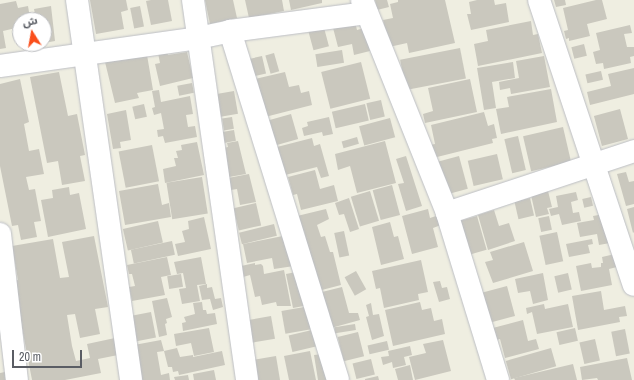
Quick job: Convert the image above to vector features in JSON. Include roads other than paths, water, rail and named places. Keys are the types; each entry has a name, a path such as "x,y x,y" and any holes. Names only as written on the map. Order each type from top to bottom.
{"street":[{"path":"77,0 130,380"},
{"path":"193,0 247,380"},
{"path":"539,0 634,285"},
{"path":"0,66 198,38 365,7 447,213 498,380"},
{"path":"230,31 338,380"},
{"path":"447,213 634,151"},
{"path":"0,234 18,380"}]}
